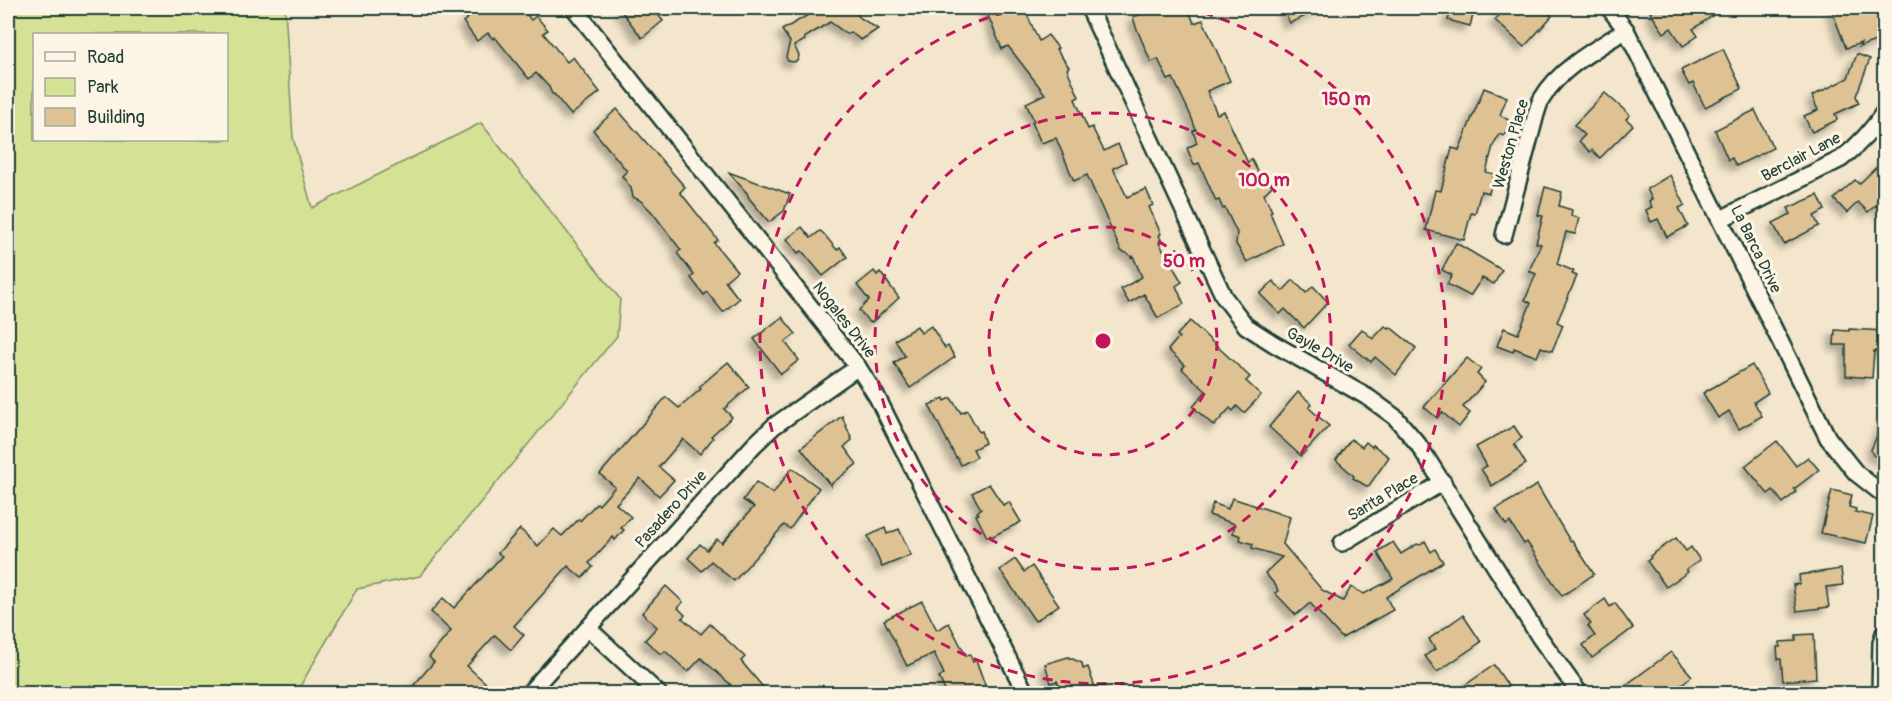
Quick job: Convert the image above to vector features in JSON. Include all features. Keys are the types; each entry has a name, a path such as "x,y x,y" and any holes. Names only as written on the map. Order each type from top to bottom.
{"street":[{"name":"Nogales Drive","path":"574,8 858,367 877,397 1026,693"},
{"name":"La Barca Drive","path":"1609,8 1626,30 1828,438 1856,472 1884,495"},
{"name":"Gayle Drive","path":"1093,9 1224,297 1246,326 1369,398 1395,417 1418,444 1443,482 1572,691"},
{"name":"Weston Place","path":"1504,235 1542,97 1556,81 1584,57 1626,30"},
{"name":"Berclair Lane","path":"1721,219 1841,159 1857,147 1874,128 1884,112"},
{"name":"Pasadero Drive","path":"528,693 754,445 774,426 858,367"},
{"name":"Sarita Place","path":"1342,543 1443,482"},
{"path":"588,628 659,693"},
{"path":"1880,693 1881,643 1884,633"}],"green space":[{"path":"8,8 285,8 293,138 312,208 481,123 620,299 617,336 420,576 357,589 296,693 8,693"}],"building":[{"path":"468,8 522,8 531,20 536,16 548,30 543,33 567,62 573,57 600,92 571,115 536,73 529,79 495,37 493,39 488,33 477,41 463,22 473,14"},
{"path":"619,8 653,8 663,21 642,38"},
{"path":"820,8 853,8 859,17 878,29 861,40 850,32 847,34 830,22 794,46 799,55 798,60 788,61 786,57 790,42 782,30"},
{"path":"985,8 1024,8 1039,41 1048,35 1058,48 1056,49 1069,67 1067,69 1079,97 1075,99 1088,129 1092,127 1104,151 1118,144 1126,162 1113,168 1127,197 1146,189 1153,205 1149,207 1161,234 1159,235 1162,242 1159,243 1182,282 1176,286 1184,304 1158,318 1144,294 1129,303 1121,289 1142,277 1133,256 1121,251 1087,175 1074,181 1056,138 1041,143 1026,103 1045,94 1008,46 1002,49"},
{"path":"1161,8 1162,12 1173,8 1188,8 1194,23 1203,20 1230,81 1207,91 1217,114 1224,111 1248,163 1251,159 1257,170 1273,185 1264,194 1283,244 1247,262 1236,244 1237,233 1225,208 1223,209 1219,200 1216,201 1199,163 1194,165 1187,148 1197,143 1193,131 1196,130 1191,116 1173,78 1168,80 1158,59 1151,62 1136,27 1133,17"},
{"path":"1283,8 1323,8 1290,23"},
{"path":"1452,8 1475,8 1470,26 1448,20"},
{"path":"1506,8 1542,8 1552,16 1524,47 1495,20"},
{"path":"1657,8 1706,8 1712,16 1693,29 1698,36 1683,46 1671,28 1664,33 1650,12"},
{"path":"1831,8 1878,8 1884,24 1884,38 1859,47 1861,43 1846,48"},
{"path":"1723,49 1742,89 1705,107 1693,83 1689,85 1681,70"},
{"path":"1857,54 1870,59 1856,96 1859,103 1835,114 1837,120 1812,132 1804,116 1818,110 1812,96 1848,78"},
{"path":"1484,88 1507,97 1500,115 1510,121 1504,136 1499,134 1493,146 1486,172 1494,174 1489,193 1481,191 1475,214 1471,213 1464,240 1426,230 1435,190 1441,191 1452,148 1459,150"},
{"path":"1605,93 1630,115 1626,119 1633,125 1600,158 1579,141 1585,135 1574,125"},
{"path":"617,109 685,187 680,192 718,240 714,243 737,271 725,281 739,299 723,312 707,292 704,295 691,278 694,275 677,253 681,250 652,212 641,201 633,197 631,188 622,176 627,171 593,130"},
{"path":"1755,110 1773,148 1736,166 1732,158 1728,160 1715,130"},
{"path":"1884,160 1884,214 1876,205 1868,212 1858,202 1847,213 1834,199 1855,180 1859,184"},
{"path":"728,172 790,194 784,211 769,222"},
{"path":"1670,175 1685,205 1679,208 1688,226 1667,237 1658,219 1651,222 1646,210 1652,207 1649,201 1652,199 1647,189"},
{"path":"1545,187 1562,192 1559,206 1572,210 1571,216 1579,218 1575,234 1566,232 1557,264 1574,271 1572,274 1577,276 1557,322 1563,325 1552,351 1541,347 1537,357 1514,348 1513,352 1497,346 1504,328 1518,334 1531,303 1525,300 1536,274 1529,271 1541,244 1536,243 1543,216 1538,215"},
{"path":"1818,195 1825,210 1814,216 1819,226 1784,244 1773,223 1791,214 1788,208"},
{"path":"802,227 811,238 820,231 823,233 837,250 840,247 847,257 823,276 802,251 798,253 787,239"},
{"path":"1456,243 1502,270 1494,284 1482,278 1470,296 1447,284 1452,275 1442,270"},
{"path":"874,271 877,275 880,272 899,298 872,322 869,322 859,310 869,300 857,285"},
{"path":"1293,280 1306,293 1313,286 1328,302 1304,328 1285,309 1280,314 1260,294 1273,281 1283,291"},
{"path":"782,317 796,334 785,342 799,360 781,374 754,339"},
{"path":"1190,321 1250,377 1246,381 1261,395 1244,413 1237,406 1233,411 1230,408 1214,426 1193,407 1206,391 1182,369 1185,365 1168,350 1179,337 1177,335"},
{"path":"917,326 921,333 931,326 945,348 948,346 955,357 910,388 894,363 905,356 895,340"},
{"path":"1385,326 1389,329 1390,327 1416,348 1396,375 1375,357 1371,362 1349,344 1362,329 1373,339"},
{"path":"1849,329 1884,331 1884,352 1874,351 1872,378 1846,376 1846,345 1834,345 1835,330 1849,331"},
{"path":"1467,358 1481,369 1477,374 1485,382 1463,407 1470,413 1459,427 1442,412 1437,418 1424,407"},
{"path":"728,362 749,387 724,409 732,417 711,436 713,438 700,454 683,439 659,467 674,480 659,496 640,478 616,504 631,517 621,528 624,530 615,540 613,537 589,563 593,567 582,578 568,566 514,626 524,635 511,650 495,635 467,666 488,685 481,693 407,693 434,662 429,657 451,631 431,612 443,598 454,608 502,556 498,553 520,529 538,546 554,529 562,536 597,503 599,505 615,487 600,474 666,397 679,408"},
{"path":"1752,365 1768,393 1754,402 1762,416 1739,429 1729,411 1718,418 1703,393"},
{"path":"1298,392 1312,404 1309,408 1329,426 1301,456 1269,427"},
{"path":"944,398 945,401 951,398 961,413 967,410 979,432 981,431 985,443 973,449 977,457 961,465 929,405"},
{"path":"842,416 852,440 844,447 857,464 831,486 801,448"},
{"path":"1884,419 1884,460 1873,455 1871,450"},
{"path":"1514,426 1522,438 1514,444 1526,464 1492,486 1481,469 1487,466 1476,447"},
{"path":"1351,439 1362,447 1366,442 1372,447 1373,445 1389,457 1368,487 1353,478 1354,476 1336,460"},
{"path":"1777,441 1796,466 1808,457 1819,470 1794,489 1796,492 1783,503 1773,490 1768,494 1745,466"},
{"path":"792,468 819,488 790,529 784,525 734,581 711,561 702,571 688,558 700,544 707,550 717,539 722,543 754,507 743,500 756,482 773,494"},
{"path":"989,484 1003,505 1009,502 1021,522 987,537 976,515 981,509 972,493"},
{"path":"1537,485 1570,541 1572,540 1594,574 1562,596 1527,542 1524,544 1510,522 1506,525 1496,509"},
{"path":"1832,490 1852,495 1849,507 1856,509 1855,512 1873,516 1866,543 1821,533"},
{"path":"1232,498 1290,517 1283,544 1322,590 1343,601 1351,587 1364,594 1393,579 1377,552 1393,542 1401,554 1425,541 1431,552 1435,549 1443,562 1386,597 1393,610 1342,638 1310,603 1296,615 1275,593 1278,591 1276,586 1265,573 1282,557 1252,548 1253,544 1240,540 1241,536 1233,533 1235,524 1209,515 1213,503 1228,509"},
{"path":"885,528 887,534 899,529 911,555 882,567 868,536"},
{"path":"1676,538 1686,551 1691,547 1700,560 1686,570 1688,572 1666,587 1647,561 1651,558 1650,556"},
{"path":"1015,559 1024,572 1032,566 1059,605 1035,621 1000,570"},
{"path":"1841,569 1843,585 1826,587 1829,607 1797,611 1793,585 1800,584 1799,575"},
{"path":"666,586 683,602 678,608 685,615 682,618 701,634 710,624 745,657 741,661 768,693 721,693 731,685 701,658 688,672 665,651 662,654 658,652 645,640 657,627 642,613"},
{"path":"1605,599 1610,607 1615,603 1633,628 1592,658 1583,645 1595,636 1588,626 1591,624 1584,615"},
{"path":"922,601 937,630 949,623 966,656 970,654 973,662 976,660 988,693 946,693 939,677 944,674 934,653 907,666 884,620"},
{"path":"1463,615 1481,642 1437,672 1425,656 1435,649 1429,639"},
{"path":"1814,634 1816,678 1783,681 1781,659 1778,659 1777,647 1780,647 1780,642 1796,641 1796,635"},
{"path":"1671,652 1692,676 1670,693 1615,693"},
{"path":"1068,657 1082,663 1083,669 1088,667 1097,693 1062,693 1057,681 1051,683 1045,664"},
{"path":"1494,665 1509,687 1500,693 1454,693"}]}
